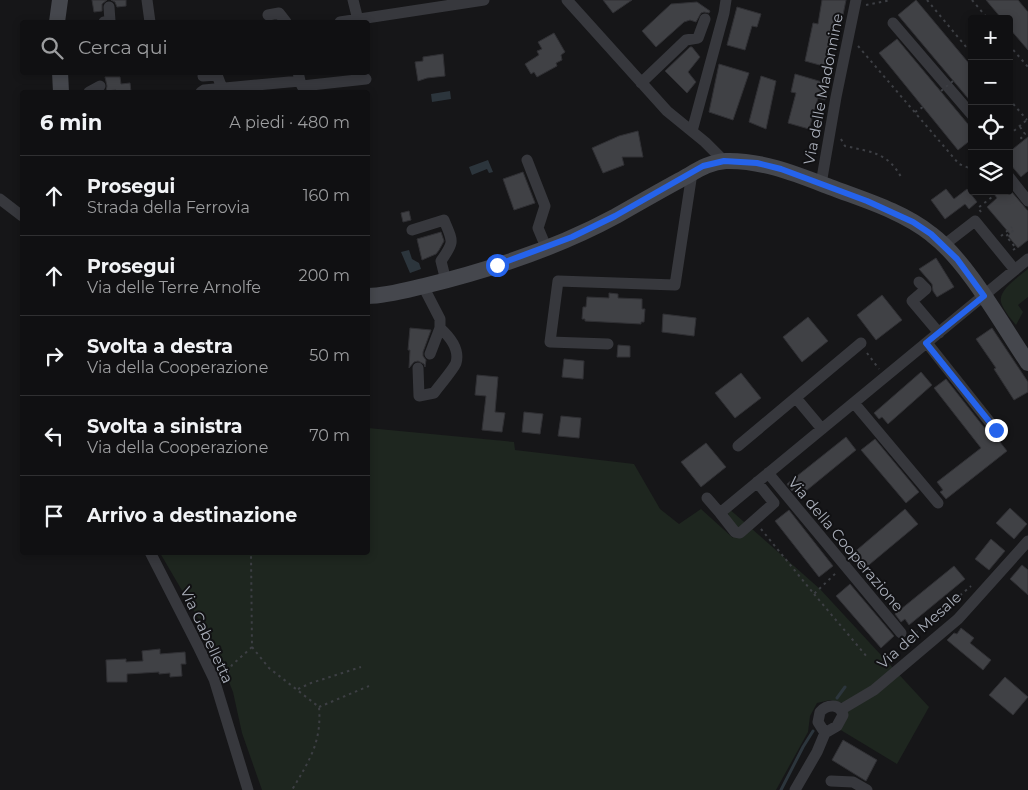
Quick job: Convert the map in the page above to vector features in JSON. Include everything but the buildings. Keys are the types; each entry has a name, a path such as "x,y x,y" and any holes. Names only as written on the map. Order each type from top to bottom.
{"street":[{"path":"57,20 60,0"},
{"path":"148,0 150,20"},
{"path":"353,0 358,20 425,4 484,0"},
{"path":"568,0 667,111 705,142 724,161"},
{"path":"692,131 726,0"},
{"name":"Via delle Madonnine","path":"821,184 855,4"},
{"path":"109,7 110,20"},
{"path":"268,15 279,13 284,20"},
{"path":"641,83 686,40 698,38 705,19"},
{"path":"893,23 968,110"},
{"path":"60,75 62,90"},
{"path":"203,76 218,75 222,88"},
{"path":"204,90 222,88 256,89 300,83 366,79"},
{"path":"93,90 100,86"},
{"path":"608,344 550,342 558,281 675,285 705,142"},
{"path":"527,160 545,206 538,228 546,247"},
{"path":"370,296 446,281 516,259 572,237 615,216 698,170 724,161 757,163 781,169 867,201 913,222 944,245 957,259 1028,363"},
{"path":"1018,189 1028,180"},
{"path":"1013,182 1028,201"},
{"path":"0,198 20,214"},
{"path":"412,230 444,220 452,239 452,246 441,261 446,281"},
{"path":"944,245 975,221 1015,270"},
{"name":"Via della Cooperazione","path":"757,482 774,503 740,533 735,532 720,513 757,482 822,429 854,402 984,296 1028,259"},
{"path":"919,282 926,290 912,301 939,333"},
{"path":"423,286 440,319 440,328 430,354"},
{"path":"418,368 419,396 434,393 456,363 455,351 450,336 440,328"},
{"path":"738,446 860,343"},
{"path":"926,343 996,430"},
{"path":"796,398 822,429"},
{"path":"854,402 938,503"},
{"name":"Via della Cooperazione","path":"768,473 901,633"},
{"path":"707,498 720,513"},
{"name":"Via del Mesale","path":"825,733 818,722 820,712 828,706 842,709 874,690 958,620 1028,541"},
{"name":"Via Gabelletta","path":"152,555 198,646 217,691 248,790"},
{"path":"795,790 818,752 825,733 831,731 841,720 843,715 842,709"},
{"path":"831,781 853,782 867,790"}],"path":[{"path":"855,4 891,0"},
{"path":"927,0 968,49"},
{"path":"972,0 985,15"},
{"path":"849,35 959,164 968,168"},
{"path":"1013,50 1028,67"},
{"path":"941,91 953,81"},
{"path":"1013,104 1027,120 1013,132"},
{"path":"915,112 922,106"},
{"path":"1020,126 1025,134 1021,138 1023,141"},
{"path":"829,135 841,139 846,146 872,152 886,158 896,167 902,179"},
{"path":"982,213 978,208 991,195"},
{"path":"1013,228 1006,236 1016,248 1014,250 1001,236 1013,228"},
{"path":"860,343 885,377"},
{"path":"754,521 868,658"},
{"path":"251,555 252,647 269,668 319,707 320,725 316,746 292,790"},
{"path":"814,594 844,565"},
{"path":"901,633 910,626 916,633 971,586"},
{"path":"217,691 232,665 252,647"},
{"path":"298,689 311,682 361,666"},
{"path":"319,707 369,686"}],"shaded area":[{"path":"450,91 451,99 432,102 431,94"},
{"path":"488,160 493,172 489,173 487,169 472,175 469,167"},
{"path":"409,250 412,259 419,263 421,269 410,273 401,252"},
{"path":"1028,269 1028,297 1018,305 1023,312 1016,325 1002,305 1002,295 1009,285"},
{"path":"370,428 514,442 515,450 634,464 660,509 679,524 701,509 733,538 727,507 820,589 929,707 897,764 839,729 848,713 843,703 830,700 817,703 810,716 808,732 776,790 262,790 242,733 233,692 214,645 161,555 370,555"}],"waterway":[{"path":"837,698 845,687"},
{"path":"781,790 813,731"}],"route":[{"path":"497,265 572,237 615,216 703,166 724,161 757,163 781,169 898,214 931,234 957,259 984,296 926,343 996,430"}]}
